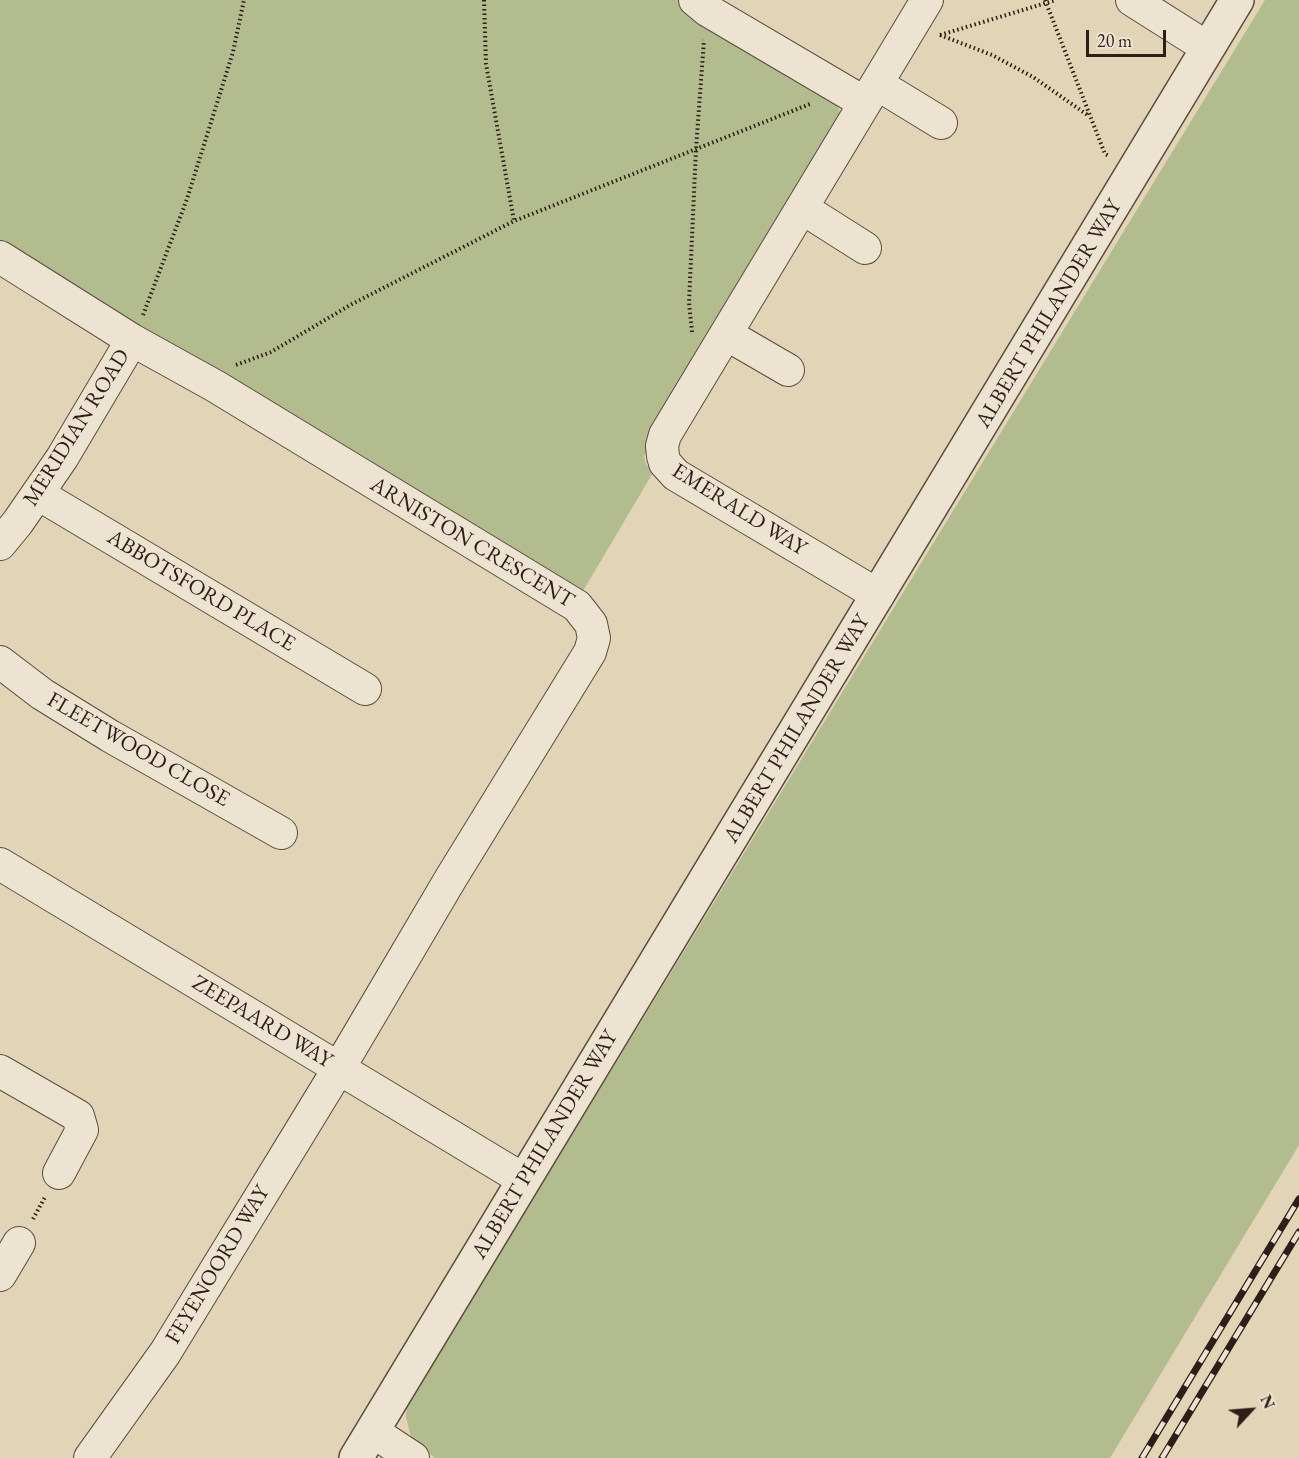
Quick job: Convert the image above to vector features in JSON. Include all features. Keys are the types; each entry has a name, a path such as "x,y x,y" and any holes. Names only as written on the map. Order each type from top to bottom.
{"street":[{"name":"EMERALD WAY","path":"878,595 676,475 665,463 662,446 665,435 927,0"},
{"path":"1132,0 1208,48"},
{"name":"ALBERT PHILANDER WAY","path":"364,1444 1237,0"},
{"path":"701,5 832,85 871,94 941,123"},
{"path":"802,208 865,248"},
{"name":"ARNISTON CRESCENT","path":"0,257 132,340 214,386 577,606 587,617 593,631 593,646 590,652 451,878 339,1068"},
{"path":"726,334 788,370"},
{"name":"MERIDIAN ROAD","path":"0,544 63,458 132,340"},
{"name":"ABBOTSFORD PLACE","path":"38,494 365,689"},
{"name":"FLEETWOOD CLOSE","path":"0,662 42,694 100,730 281,833"},
{"name":"ZEEPAARD WAY","path":"0,864 524,1180"},
{"name":"FEYENOORD WAY","path":"90,1458 165,1353 339,1068"},
{"path":"0,1071 78,1116 82,1130 59,1173"},
{"path":"0,1275 19,1243"},
{"path":"364,1444 413,1458"}],"path":[{"path":"132,340 151,297 187,199 233,52 244,0"},
{"path":"484,0 486,64 514,221"},
{"path":"909,30 926,39 1045,1 1056,0"},
{"path":"1045,1 1105,154 1135,171"},
{"path":"692,333 690,303 701,5"},
{"path":"940,35 992,55 1033,77 1090,117"},
{"path":"214,386 230,368 272,352 352,304 514,221 821,100 832,85"},
{"path":"19,1243 59,1173"}],"green space":[{"path":"0,0 681,0 836,100 842,119 840,128 644,456 646,465 654,471 580,596 0,247"},
{"path":"1265,0 1299,0 1299,1145 1110,1458 435,1458 411,1437 406,1417 407,1405"}],"railway":[{"path":"1142,1458 1299,1199"},
{"path":"1162,1458 1299,1232"}]}
